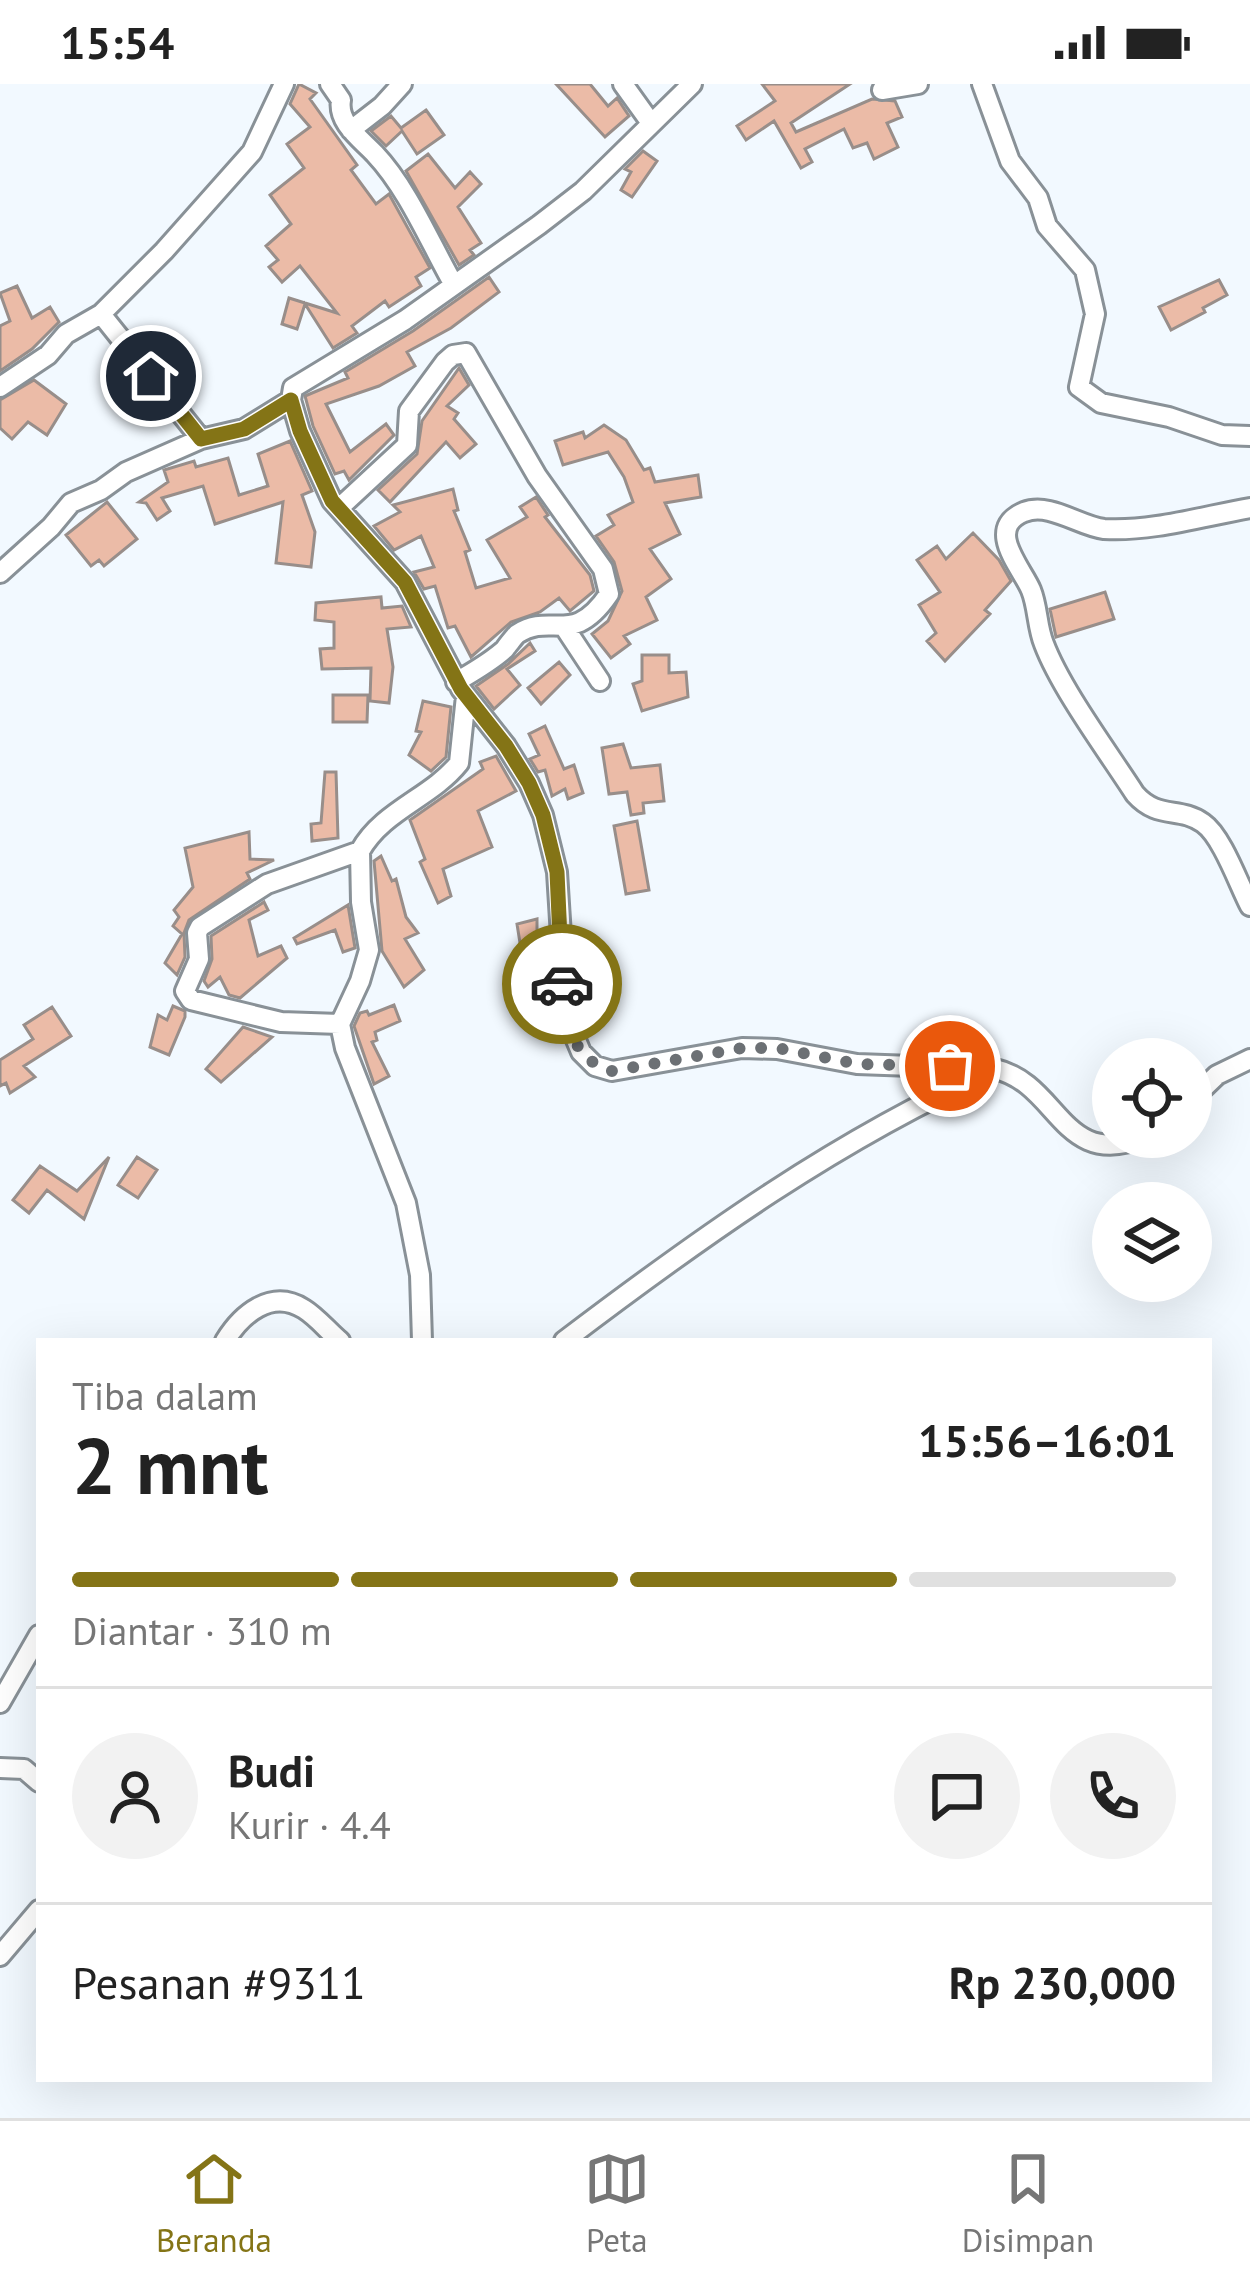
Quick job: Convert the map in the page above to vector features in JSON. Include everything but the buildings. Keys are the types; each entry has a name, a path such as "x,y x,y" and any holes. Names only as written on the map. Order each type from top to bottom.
{"street":[{"path":"0,387 48,356 66,334 101,314 164,251 252,152 284,84"},
{"path":"330,84 351,130 380,159 454,285"},
{"path":"351,130 402,84"},
{"path":"623,84 651,123"},
{"path":"692,84 583,191 405,320 292,388 300,431 339,508 405,582 461,689 506,746 543,815 562,905 566,1016 571,1036 595,1066 634,1070 688,1055 777,1048 857,1064 995,1069 1023,1078 1062,1124 1092,1141"},
{"path":"882,90 918,84"},
{"path":"982,84 1010,160 1039,198 1047,226 1085,270 1095,314 1079,387 1101,403 1169,417 1222,435 1250,436"},
{"path":"101,314 201,439"},
{"path":"339,508 407,446 409,411 445,362 466,353 537,476 603,568 609,594 596,610 565,628 546,626 516,634 461,689 459,763 439,783 383,821 360,851 267,884 196,933 199,959 185,991 191,1000 280,1022 340,1024"},
{"path":"0,573 71,503 201,439 244,429 291,400"},
{"path":"1250,508 1116,529 1029,511 1012,521 1007,532 1008,554 1030,588 1045,648 1135,794 1149,809 1207,825 1250,906"},
{"path":"565,628 600,681"},
{"path":"360,851 361,902 369,950 340,1024 345,1048 406,1203 420,1275 422,1338"},
{"path":"1212,1080 1250,1059"},
{"path":"568,1338 766,1192 846,1144 995,1069"},
{"path":"227,1338 250,1309 290,1303 304,1309 337,1338"},
{"path":"0,1703 36,1640"},
{"path":"0,1768 24,1769 36,1779"},
{"path":"0,1956 36,1914"}],"way so far":[{"path":"562,984 571,1036 595,1066 612,1071 742,1048 777,1048 857,1064 950,1066"}],"route":[{"path":"151,376 201,439 244,429 291,400 332,501 405,582 461,689 529,783 543,815 557,872 562,984"}]}
